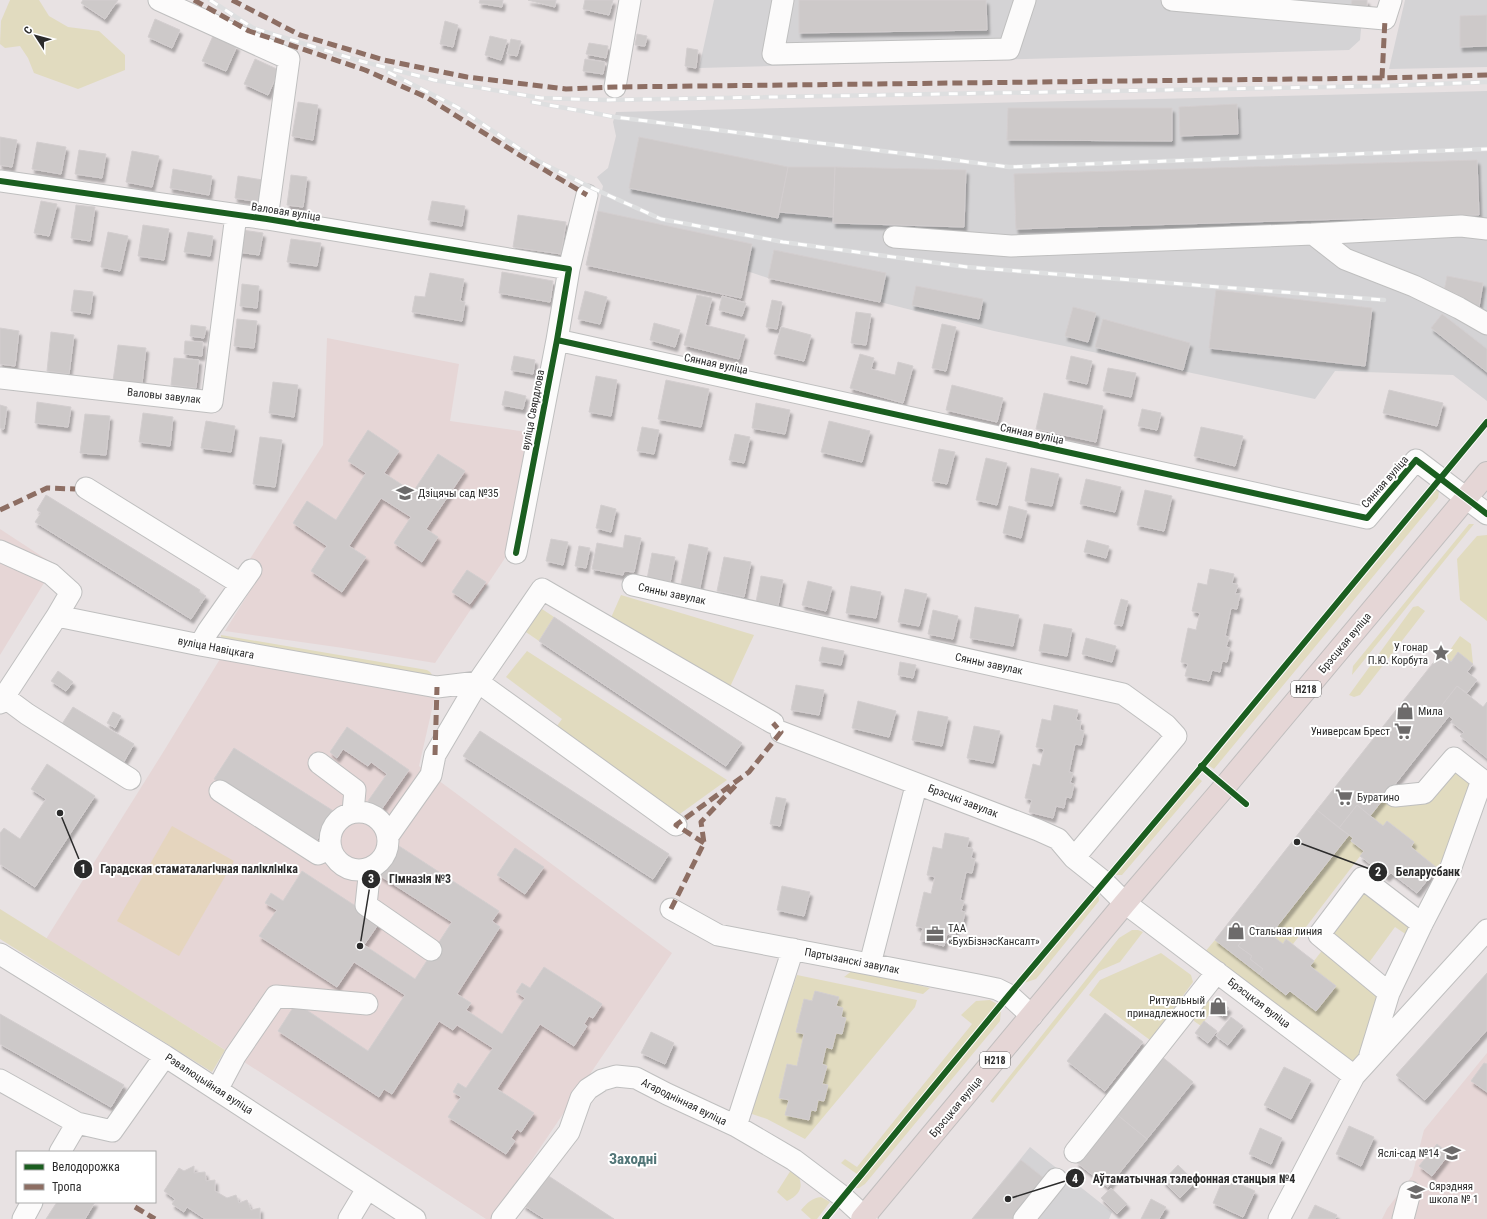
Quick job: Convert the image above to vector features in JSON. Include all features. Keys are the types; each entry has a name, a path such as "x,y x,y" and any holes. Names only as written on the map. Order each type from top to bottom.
{"main road":[{"name":"Брэсцкая вуліца","path":"864,1218 1125,903 1487,473"}],"street":[{"path":"159,0 289,59 267,219"},
{"path":"615,87 630,0"},
{"path":"783,0 774,54 1009,49 1025,0"},
{"path":"1172,0 1386,19 1390,0"},
{"name":"Валовая вуліца","path":"0,180 267,219 569,269"},
{"name":"вуліца Свярдлова","path":"516,553 557,340 569,269 587,195"},
{"name":"Валовы завулак","path":"0,378 212,402 236,215"},
{"path":"894,237 1011,246 1313,234 1461,226 1487,229"},
{"path":"1313,234 1345,259 1414,286 1459,308 1487,324"},
{"name":"Сянная вуліца","path":"557,340 1367,518 1416,460 1467,498"},
{"path":"86,488 246,577 200,645"},
{"path":"1467,498 1487,514"},
{"path":"0,551 51,574 70,592 57,616 2,700 27,714 130,779"},
{"name":"Сянны завулак","path":"633,585 1123,694 1166,725 1176,736 1074,858"},
{"name":"Брэсцкі завулак","path":"478,682 542,589 777,728 1058,839 1074,858 1103,881 1125,903"},
{"name":"вуліца Навіцкага","path":"57,616 200,645 437,687 478,682"},
{"path":"388,836 431,775 436,755 478,682 676,825"},
{"path":"1368,1059 1389,993 1450,870 1484,780 1454,758 1424,793 1394,796"},
{"path":"319,763 355,790 353,812"},
{"path":"870,964 915,790"},
{"path":"220,791 318,854 331,848"},
{"path":"353,812 363,812 372,815 385,827 388,836 388,846 385,855 378,863 370,868 360,870 350,869 341,864 334,857 331,848 330,838 332,829 345,816 353,812"},
{"path":"370,868 366,905 431,950"},
{"path":"1389,993 1319,935 1362,878 1422,924"},
{"name":"Брэсцкая вуліца","path":"1125,903 1354,1076"},
{"name":"Партызанскі завулак","path":"670,909 718,935 997,989 1009,995 1032,1016"},
{"path":"1279,1219 1354,1076 1487,930"},
{"path":"736,1126 793,950"},
{"name":"Рэвалюцыйная вуліца","path":"0,954 165,1056 415,1219"},
{"path":"1075,1152 1217,972"},
{"path":"217,1090 235,1056 276,996 367,1004"},
{"path":"0,1080 77,1123 112,1131 165,1056"},
{"name":"Агароднінная вуліца","path":"502,1219 569,1132 581,1098 588,1089 602,1080 616,1076 636,1078 736,1126 794,1160 843,1197 864,1218"},
{"path":"61,1151 77,1123"},
{"path":"1024,1219 1056,1179"},
{"path":"349,1219 368,1189"},
{"path":"1403,1219 1410,1192"},
{"path":"23,1219 31,1203"}],"shaded area":[{"path":"10,0 39,0 49,16 68,27 99,31 125,55 125,70 78,89 34,73 28,58 20,46 5,48 0,44 1,21"},
{"path":"714,0 1367,0 1367,7 1362,18 1360,40 1349,50 699,68"},
{"path":"1405,0 1487,0 1487,67 1389,69"},
{"path":"1487,91 1487,401 1453,375 1335,371 1315,399 994,331 880,302 768,278 747,271 741,298 586,265 603,186 597,177 608,168 616,136 613,122 616,112"},
{"name":"Дзіцячы сад №35","path":"327,338 459,364 450,421 527,432 507,555 435,663 225,631 258,578 246,565 323,445"},
{"path":"1437,489 1439,492 1438,498 1214,769 1208,765"},
{"path":"1469,524 1474,524 1352,675 1353,666"},
{"path":"0,529 55,565 0,655"},
{"path":"1487,535 1487,621 1460,600 1457,559 1477,536"},
{"path":"621,595 754,635 729,689 610,620"},
{"path":"536,605 554,617 539,641 520,628"},
{"path":"1418,606 1425,611 1360,695 1354,697 1349,695 1413,607"},
{"path":"221,635 427,670 433,676 221,639"},
{"path":"1460,636 1471,644 1473,664 1458,652 1451,662 1445,657"},
{"path":"527,651 727,780 677,816 554,730 562,719 506,677"},
{"path":"220,659 435,696 419,766 672,953 492,1219 486,1219 235,1056 46,939"},
{"path":"1450,773 1458,774 1476,787 1454,843 1437,868 1411,847 1414,842 1387,821 1383,826 1370,816 1382,801 1421,803"},
{"path":"1197,777 1202,781 1122,875 1112,875"},
{"path":"172,826 234,861 179,956 117,921"},
{"path":"1349,835 1353,838 1351,841 1364,851 1293,944 1286,939 1283,944 1271,934"},
{"path":"1098,893 1099,901 1036,979 1024,983"},
{"path":"1370,893 1413,927 1407,935 1395,927 1365,968 1333,934 1363,894"},
{"path":"0,909 225,1050 212,1072 0,939"},
{"path":"1132,930 1143,932 1120,962 1099,971 993,1103 990,1101 1119,938"},
{"path":"1215,940 1286,995 1290,991 1316,1011 1336,986 1310,966 1324,948 1382,996 1365,1052 1353,1066 1204,953"},
{"path":"1161,953 1191,975 1193,982 1150,1040 1089,995 1100,980"},
{"path":"853,970 930,988 923,994 844,977"},
{"path":"797,975 917,1000 915,1007 805,1139 767,1119 749,1113"},
{"path":"1202,996 1211,1003 1209,1006 1213,1009 1201,1026 1194,1021 1193,1009"},
{"path":"990,1000 997,1004 857,1174 841,1163 845,1159 857,1167 972,1024 961,1015 976,1001"},
{"path":"1001,1010 1000,1021 865,1184 859,1188 855,1188"},
{"name":"Яслі-сад №14","path":"1487,1053 1487,1219 1382,1219 1387,1209 1412,1176 1424,1130"},
{"path":"1030,1147 1112,1212 1109,1219 972,1219"},
{"path":"795,1169 800,1179 800,1188 796,1195 787,1201 777,1192 791,1170"},
{"path":"821,1197 830,1202 817,1219 811,1219 801,1210 810,1201"}],"building":[{"path":"83,0 118,0 105,19 81,3"},
{"path":"480,0 503,0 502,7 479,3"},
{"path":"528,0 556,0 555,7"},
{"path":"585,0 613,0 609,15 583,9"},
{"path":"799,0 986,0 987,30 799,33"},
{"path":"1352,0 1367,0 1367,7 1351,6"},
{"path":"1487,15 1487,46 1460,47 1460,16"},
{"path":"155,19 180,30 172,48 148,37"},
{"path":"445,21 458,25 453,47 440,44"},
{"path":"637,34 647,36 645,46 635,45"},
{"path":"213,36 237,46 226,71 202,61"},
{"path":"490,36 507,40 501,60 485,55"},
{"path":"511,39 521,41 517,56 507,54"},
{"path":"589,43 608,46 606,58 586,54"},
{"path":"687,48 698,50 696,68 685,66"},
{"path":"255,59 279,70 268,95 244,84"},
{"path":"585,59 605,62 603,74 583,71"},
{"path":"298,102 318,105 313,140 292,136"},
{"path":"1237,104 1238,134 1180,136 1179,107"},
{"path":"1008,108 1172,108 1172,141 1007,140"},
{"path":"0,137 17,140 12,167 0,165"},
{"path":"639,137 788,167 778,218 629,188"},
{"path":"37,142 66,147 61,174 32,169"},
{"path":"79,150 106,154 102,178 75,174"},
{"path":"132,151 159,156 152,187 126,182"},
{"path":"1477,160 1479,215 1016,229 1014,174"},
{"path":"788,167 835,167 833,217 779,212"},
{"path":"835,167 966,170 964,227 833,223"},
{"path":"173,169 212,176 209,195 170,188"},
{"path":"291,175 307,177 303,207 287,205"},
{"path":"238,176 263,180 259,202 235,198"},
{"path":"41,201 57,204 49,236 34,233"},
{"path":"432,201 465,206 462,226 428,220"},
{"path":"76,205 95,207 90,241 71,238"},
{"path":"598,211 752,244 741,298 586,265"},
{"path":"518,215 566,222 561,254 513,247"},
{"path":"143,225 169,229 164,260 138,256"},
{"path":"242,230 263,233 259,255 238,252"},
{"path":"108,232 128,236 120,271 101,267"},
{"path":"188,232 213,236 210,256 184,252"},
{"path":"291,239 321,243 317,266 287,262"},
{"path":"774,250 886,273 880,302 768,278"},
{"path":"502,272 553,281 550,302 499,293"},
{"path":"430,273 464,279 460,301 465,302 462,321 412,312 415,296 425,297"},
{"path":"1447,276 1483,283 1479,307 1455,302 1457,294 1444,291"},
{"path":"242,284 259,286 257,308 240,306"},
{"path":"916,286 983,299 979,319 912,305"},
{"path":"74,290 93,292 90,314 71,311"},
{"path":"1216,290 1372,308 1365,366 1209,348"},
{"path":"585,291 607,297 600,324 578,319"},
{"path":"697,295 712,298 705,325 745,335 739,359 684,345"},
{"path":"722,296 746,303 742,316 719,310"},
{"path":"772,300 782,302 777,329 766,327"},
{"path":"1073,307 1096,313 1088,342 1065,336"},
{"path":"856,312 871,314 866,345 851,343"},
{"path":"1442,314 1487,349 1487,372 1431,328"},
{"path":"237,319 257,321 254,348 234,346"},
{"path":"1103,319 1190,343 1183,370 1095,347"},
{"path":"654,323 680,330 675,347 650,340"},
{"path":"942,324 956,327 946,371 932,368"},
{"path":"191,325 206,327 204,338 190,336"},
{"path":"781,327 811,335 804,361 774,354"},
{"path":"0,328 19,331 15,366 0,364"},
{"path":"51,332 74,335 69,374 47,371"},
{"path":"185,341 203,342 202,356 184,354"},
{"path":"118,345 146,348 142,384 113,381"},
{"path":"860,354 874,358 871,369 895,375 898,362 913,366 903,403 850,388"},
{"path":"514,356 535,360 533,374 511,370"},
{"path":"1071,356 1092,361 1087,384 1066,379"},
{"path":"174,358 199,360 196,388 171,385"},
{"path":"1108,368 1136,373 1131,397 1103,391"},
{"path":"596,376 617,380 611,416 589,412"},
{"path":"666,380 709,389 701,427 658,419"},
{"path":"273,382 298,385 294,417 269,413"},
{"path":"952,385 1003,398 997,422 946,410"},
{"path":"1389,390 1443,403 1437,426 1383,413"},
{"path":"505,391 526,396 523,409 502,405"},
{"path":"1044,393 1103,406 1096,442 1036,429"},
{"path":"37,402 71,407 68,427 35,423"},
{"path":"756,403 790,410 785,434 752,428"},
{"path":"0,405 7,407 4,429 0,428"},
{"path":"1142,409 1161,413 1157,430 1138,426"},
{"path":"143,413 173,417 170,446 139,442"},
{"path":"85,414 110,416 106,455 80,453"},
{"path":"206,421 235,426 231,452 201,448"},
{"path":"829,421 870,431 862,462 821,452"},
{"path":"642,427 659,430 654,454 637,451"},
{"path":"1201,427 1243,436 1235,466 1194,456"},
{"path":"368,430 399,451 384,473 413,492 438,454 465,471 426,529 438,537 422,562 394,543 411,517 381,498 349,546 366,557 342,592 311,571 327,546 293,523 307,501 336,520 366,473 348,461"},
{"path":"735,434 750,437 744,463 729,460"},
{"path":"260,437 282,440 275,487 253,484"},
{"path":"939,449 955,452 947,484 932,481"},
{"path":"986,458 1007,463 997,505 976,500"},
{"path":"1031,468 1059,474 1052,506 1025,501"},
{"path":"1086,479 1121,487 1115,512 1080,504"},
{"path":"1145,490 1172,496 1164,531 1137,525"},
{"path":"46,495 200,590 199,592 206,596 191,619 35,522 41,513 37,510"},
{"path":"601,505 616,509 611,532 596,528"},
{"path":"1009,506 1027,511 1021,538 1003,533"},
{"path":"625,535 641,538 634,572 624,571 623,575 592,569 597,543 623,548"},
{"path":"551,539 568,542 563,565 546,561"},
{"path":"1087,540 1109,546 1106,558 1084,552"},
{"path":"689,544 708,548 699,592 680,589"},
{"path":"579,546 590,548 586,568 575,566"},
{"path":"652,553 675,557 670,583 647,579"},
{"path":"724,557 751,562 744,597 717,591"},
{"path":"1210,569 1234,574 1232,583 1238,585 1235,594 1240,594 1237,609 1231,608 1225,636 1229,637 1226,647 1230,648 1227,662 1222,661 1220,672 1212,670 1209,681 1185,676 1188,664 1181,662 1188,628 1196,630 1200,613 1192,611 1198,583 1207,585"},
{"path":"467,570 486,582 470,604 452,592"},
{"path":"761,576 783,580 778,606 756,602"},
{"path":"808,581 832,587 826,611 802,605"},
{"path":"851,586 881,592 876,618 846,613"},
{"path":"905,589 927,594 919,626 898,622"},
{"path":"1121,599 1128,601 1122,626 1114,624"},
{"path":"975,607 1019,615 1013,646 970,638"},
{"path":"933,610 958,616 953,639 928,634"},
{"path":"554,617 742,743 726,766 539,641"},
{"path":"1044,624 1072,629 1067,656 1039,651"},
{"path":"1086,638 1116,646 1112,662 1082,654"},
{"path":"822,647 844,651 841,665 819,661"},
{"path":"1458,652 1473,664 1467,672 1477,680 1467,693 1457,686 1439,709 1449,716 1370,816 1357,805 1339,828 1317,810 1441,653 1451,662"},
{"path":"900,662 916,665 913,678 898,675"},
{"path":"58,671 73,682 66,691 51,681"},
{"path":"796,685 824,690 819,715 791,710"},
{"path":"1457,686 1483,707 1487,702 1487,758 1460,736 1464,732 1451,722 1453,719 1439,709"},
{"path":"858,701 896,711 889,737 852,728"},
{"path":"1054,705 1078,710 1076,720 1081,721 1080,730 1084,731 1081,745 1075,744 1069,772 1073,773 1070,783 1074,784 1071,798 1066,797 1064,808 1056,806 1053,818 1029,812 1032,800 1025,798 1033,764 1040,766 1044,749 1036,747 1042,719 1051,721"},
{"path":"73,707 134,744 122,765 60,727"},
{"path":"918,711 948,717 942,746 912,740"},
{"path":"113,712 121,716 115,728 107,723"},
{"path":"974,726 1000,731 993,763 967,758"},
{"path":"347,727 409,770 381,810 368,801 387,774 371,762 368,766 343,749 337,758 330,752"},
{"path":"480,731 669,854 653,879 463,756"},
{"path":"234,748 335,812 315,843 214,779"},
{"path":"47,764 95,796 35,887 0,864 0,833 4,828 20,839 46,799 31,789"},
{"path":"776,797 786,799 780,826 770,824"},
{"path":"1357,805 1383,826 1387,821 1414,842 1411,847 1437,868 1417,893 1391,873 1387,877 1360,856 1364,851 1351,841 1353,838 1339,828"},
{"path":"1317,810 1349,835 1271,934 1256,923 1238,946 1252,956 1250,959 1263,969 1259,974 1215,940"},
{"path":"945,833 969,838 967,847 973,849 971,858 975,859 972,873 966,872 960,900 964,901 961,911 965,912 962,926 957,925 955,936 947,934 944,946 920,940 923,928 916,926 924,892 931,894 935,877 927,875 933,847 942,849"},
{"path":"399,846 499,911 492,921 500,927 457,994 471,1003 466,1010 502,1034 525,998 516,992 522,983 530,988 544,967 602,1004 593,1018 589,1016 584,1024 587,1026 574,1046 540,1024 497,1089 534,1113 521,1132 517,1129 511,1138 515,1141 506,1154 448,1117 461,1097 453,1092 458,1083 466,1088 493,1048 457,1025 453,1030 439,1021 392,1094 384,1089 379,1097 278,1031 296,1003 368,1051 405,995 354,962 337,987 259,936 277,910 265,903 271,893 283,901 302,871 380,922 364,945 415,979 452,922 379,875"},
{"path":"515,848 544,867 525,894 497,875"},
{"path":"782,886 810,892 804,916 777,910"},
{"path":"1256,923 1283,944 1286,939 1314,961 1310,966 1336,986 1316,1011 1290,991 1286,995 1259,974 1263,969 1250,959 1252,956 1238,946"},
{"path":"1487,973 1487,1030 1425,1100 1396,1075"},
{"path":"815,991 839,997 836,1006 843,1008 841,1017 846,1018 842,1034 836,1033 832,1049 826,1047 822,1064 827,1066 822,1084 828,1085 824,1101 818,1100 816,1111 811,1110 809,1120 785,1115 789,1100 779,1098 787,1064 797,1066 804,1034 796,1032 804,999 812,1001"},
{"path":"1213,1000 1217,1000 1229,1008 1223,1016 1209,1006"},
{"path":"1105,1013 1143,1042 1105,1091 1067,1061"},
{"path":"0,1014 124,1085 111,1107 0,1044"},
{"path":"1231,1017 1243,1026 1228,1045 1216,1036"},
{"path":"1204,1021 1217,1031 1208,1043 1195,1033"},
{"path":"651,1032 674,1043 665,1064 641,1053"},
{"path":"1161,1056 1193,1082 1147,1139 1115,1113"},
{"path":"1484,1063 1487,1064 1487,1092 1471,1081"},
{"path":"1284,1067 1311,1080 1291,1119 1264,1105"},
{"path":"1115,1113 1147,1139 1108,1187 1076,1162"},
{"path":"1349,1126 1374,1137 1361,1166 1336,1154"},
{"path":"1260,1128 1282,1138 1271,1164 1249,1154"},
{"path":"1437,1144 1449,1154 1432,1176 1419,1166"},
{"path":"1021,1160 1045,1179 1012,1219 972,1219"},
{"path":"1178,1165 1195,1182 1180,1198 1163,1181"},
{"path":"194,1166 194,1173 205,1172 206,1181 215,1180 215,1191 227,1198 236,1195 239,1203 247,1200 251,1210 260,1208 260,1219 205,1219 187,1207 184,1212 172,1204 175,1199 164,1191 179,1168 184,1171"},
{"path":"544,1173 614,1219 545,1219 523,1205"},
{"path":"1224,1177 1255,1191 1243,1217 1213,1203"},
{"path":"1111,1188 1127,1204 1117,1214 1101,1198"},
{"path":"1151,1199 1166,1207 1159,1219 1141,1219"},
{"path":"56,1203 94,1203 85,1219 46,1219"},
{"path":"1315,1205 1337,1215 1335,1219 1308,1219"}],"railway":[{"path":"210,0 253,28 357,60 434,80 541,98 608,100 1383,86 1487,82"},
{"path":"388,72 457,107 538,161 590,187 661,219 783,242 967,267 1384,300"},
{"path":"532,102 615,117 1009,167 1487,149"}],"marked path":[{"path":"194,0 249,31 365,70 426,97 587,195"},
{"path":"232,0 300,35 384,60 467,77 566,89 615,87 1382,78 1487,75"},
{"path":"1382,78 1385,19"},
{"path":"0,510 47,488 75,489"},
{"path":"435,755 437,687"},
{"path":"704,843 676,825 749,772 781,732 773,723"},
{"path":"671,909 704,843 701,822 736,785"},
{"path":"135,1207 155,1219"}],"cycle path":[{"path":"0,181 267,219 569,269 557,340 516,553"},
{"path":"557,340 1367,518 1416,460 1487,514"},
{"path":"825,1219 1009,995 1198,771 1487,422"},
{"path":"1201,766 1246,804"}],"place":[{"name":"Дзіцячы сад №35","path":"405,493"},
{"name":"У гонар П.Ю. Корбута","path":"1441,653"},
{"name":"Мила","path":"1405,711"},
{"name":"Универсам Брест","path":"1403,731"},
{"name":"Буратино","path":"1344,797"},
{"name":"Гарадская стаматалагічная паліклініка","path":"60,813"},
{"name":"Беларусбанк","path":"1297,842"},
{"name":"Стальная линия","path":"1236,931"},
{"name":"ТАА «БухБізнэсКансалт»","path":"935,934"},
{"name":"Гімназія №3","path":"360,946"},
{"name":"Ритуальный принадлежности","path":"1218,1006"},
{"name":"Яслі-сад №14","path":"1452,1153"},
{"name":"Сярэдняя школа № 1","path":"1416,1192"},
{"name":"Аўтаматычная тэлефонная станцыя №4","path":"1008,1199"}],"district":[{"name":"Заходні","path":"633,1159"}]}
